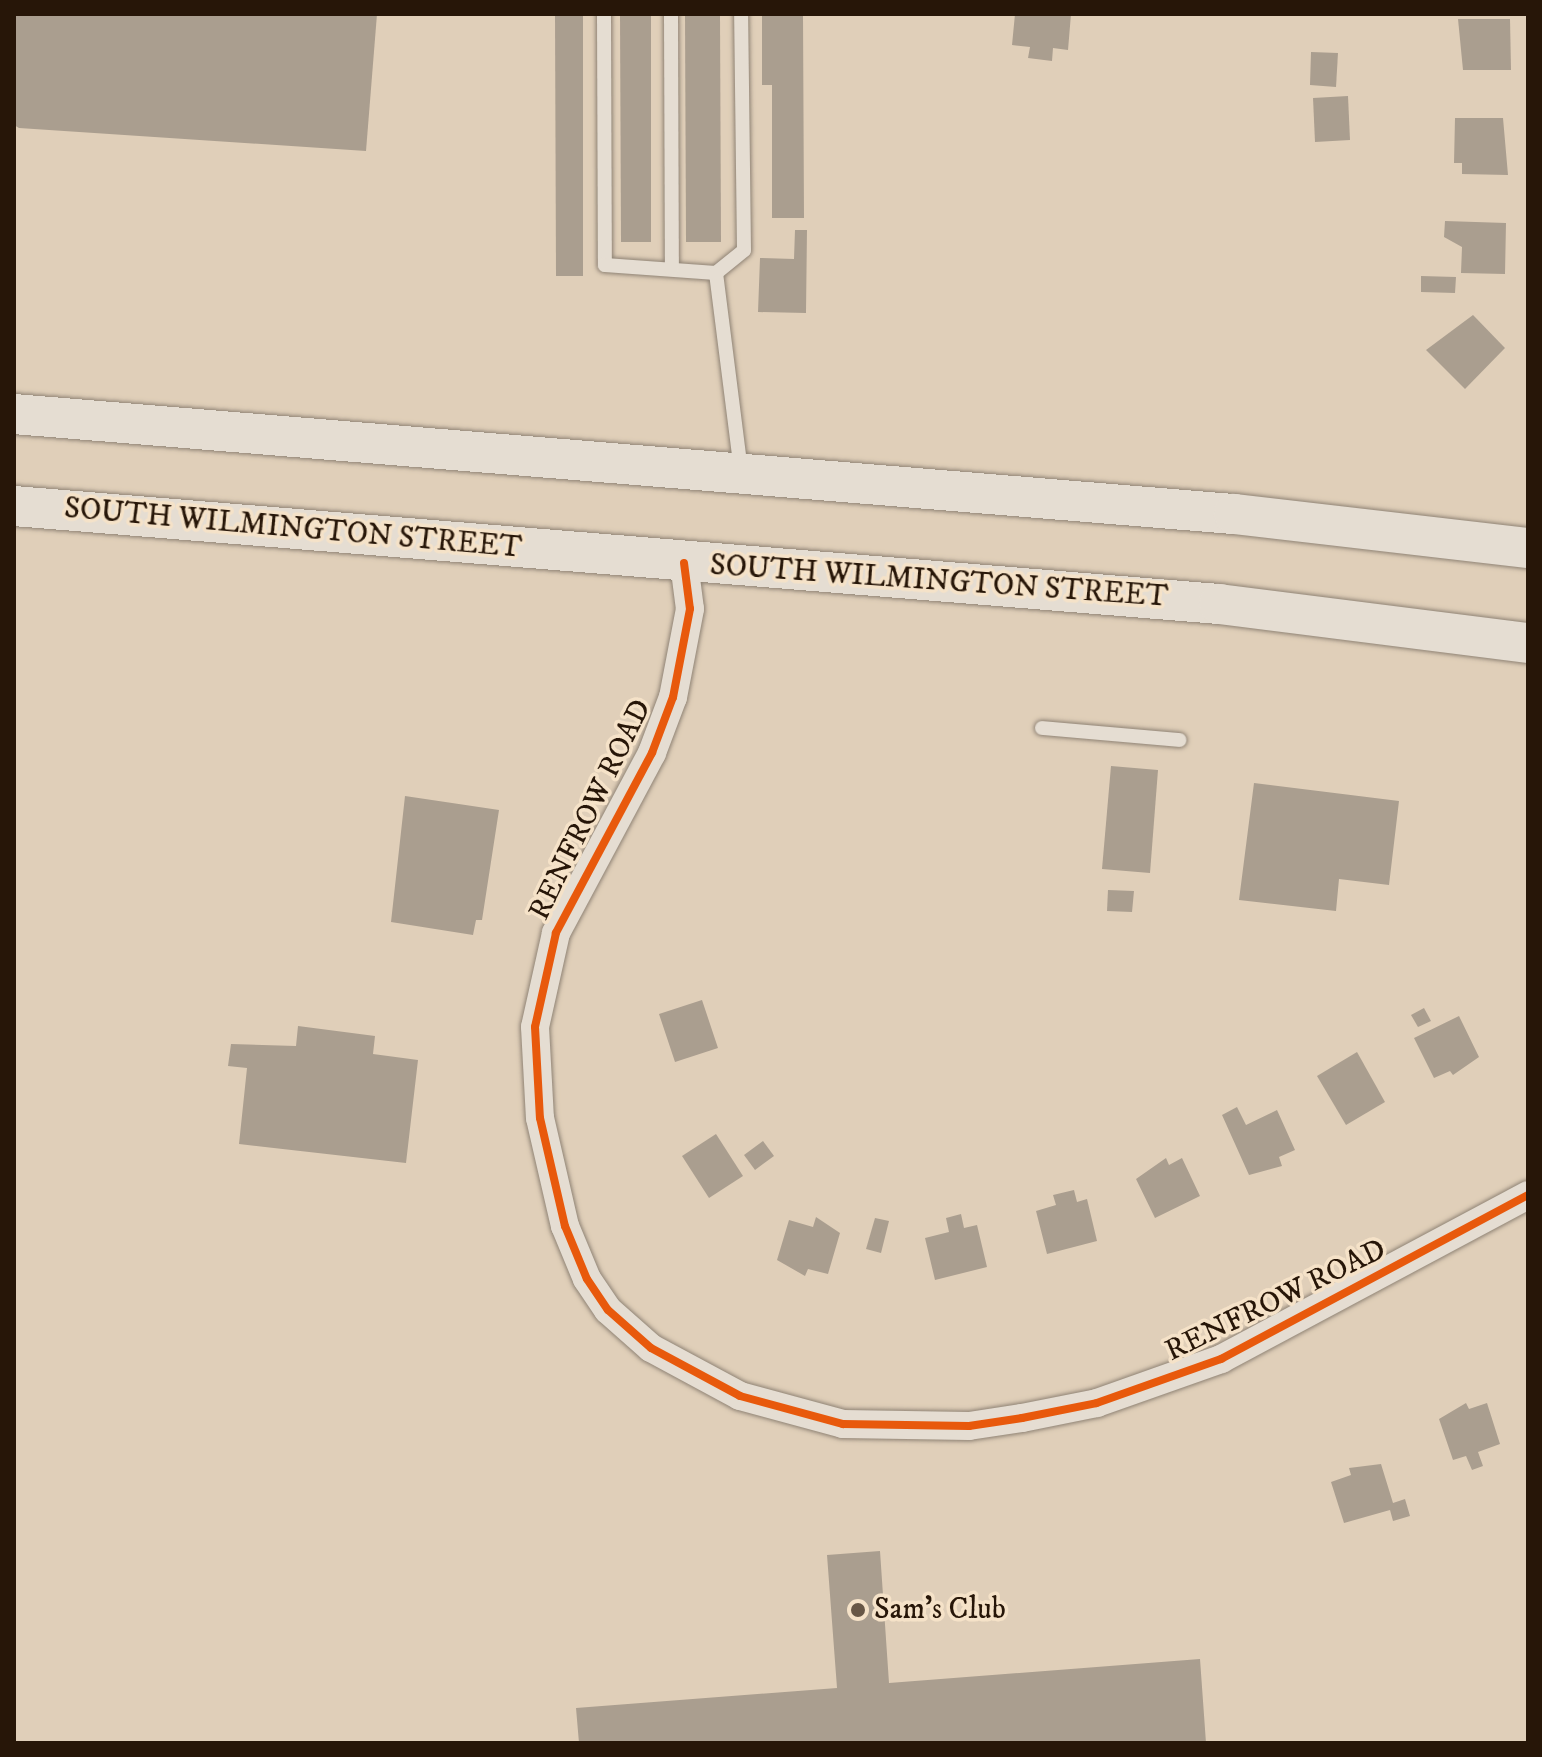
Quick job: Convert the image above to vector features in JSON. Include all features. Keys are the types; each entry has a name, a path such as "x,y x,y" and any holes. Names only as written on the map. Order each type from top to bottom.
{"main road":[{"path":"14,414 1234,514 1528,548"},
{"name":"SOUTH WILMINGTON STREET","path":"14,506 684,563 1219,604 1528,643"}],"street":[{"name":"RENFROW ROAD","path":"684,563 690,609 673,697 652,753 556,933 535,1027 540,1118 565,1226 587,1279 608,1310 651,1348 740,1396 843,1424 969,1426 1022,1418 1097,1403 1221,1359 1528,1195"}],"lane":[{"path":"604,14 605,265 716,273 744,250 741,14"},
{"path":"671,14 672,268"},
{"path":"716,273 741,472"},
{"path":"1042,728 1179,740"}],"building":[{"path":"14,14 377,14 366,151 19,128 14,125"},
{"path":"555,14 583,14 583,276 556,276"},
{"path":"620,14 651,14 651,242 621,242"},
{"path":"685,14 720,14 721,242 686,242"},
{"path":"762,14 803,14 804,218 772,218 772,85 762,85"},
{"path":"1015,14 1071,14 1068,50 1053,48 1052,61 1028,58 1030,47 1012,45"},
{"path":"1458,19 1510,19 1511,70 1463,70"},
{"path":"1311,52 1338,53 1336,87 1310,85"},
{"path":"1348,96 1350,140 1315,142 1313,98"},
{"path":"1455,118 1503,118 1508,175 1462,174 1462,163 1454,163"},
{"path":"1445,221 1506,223 1505,274 1461,273 1462,247 1444,237"},
{"path":"795,230 807,230 806,313 758,312 760,258 794,259"},
{"path":"1421,276 1456,277 1455,293 1421,292"},
{"path":"1473,315 1505,348 1465,389 1426,350"},
{"path":"1111,766 1158,770 1150,873 1102,869"},
{"path":"1254,783 1399,801 1389,885 1339,879 1336,911 1239,900"},
{"path":"405,796 499,810 482,920 476,920 473,935 391,922"},
{"path":"1108,890 1134,891 1132,912 1107,911"},
{"path":"702,1000 718,1048 675,1062 659,1014"},
{"path":"1424,1008 1431,1021 1418,1027 1411,1015"},
{"path":"1459,1016 1479,1057 1453,1075 1450,1071 1434,1078 1414,1038"},
{"path":"298,1026 375,1036 373,1054 418,1060 406,1163 239,1144 247,1068 228,1066 231,1044 296,1046"},
{"path":"1357,1052 1385,1102 1346,1125 1317,1076"},
{"path":"1237,1107 1246,1125 1277,1110 1295,1150 1279,1157 1282,1166 1249,1175 1222,1115"},
{"path":"716,1134 743,1176 709,1198 682,1156"},
{"path":"763,1141 774,1156 755,1170 744,1155"},
{"path":"1166,1158 1169,1165 1182,1158 1200,1196 1155,1218 1136,1179"},
{"path":"1074,1190 1077,1202 1087,1199 1097,1241 1047,1254 1036,1211 1056,1205 1053,1195"},
{"path":"961,1214 964,1228 977,1225 987,1267 935,1280 925,1238 949,1232 946,1218"},
{"path":"816,1217 840,1233 828,1274 808,1269 805,1276 777,1260 789,1220 813,1227"},
{"path":"875,1218 889,1221 881,1253 866,1249"},
{"path":"1466,1403 1469,1409 1487,1403 1500,1444 1478,1452 1483,1466 1472,1470 1466,1456 1453,1460 1439,1419"},
{"path":"1381,1464 1393,1503 1405,1499 1410,1516 1393,1521 1390,1510 1344,1523 1331,1482 1351,1475 1349,1468"},
{"name":"Sam's Club","path":"880,1551 889,1683 1200,1659 1206,1743 579,1743 576,1708 837,1688 827,1555"}],"cycle path":[{"path":"684,563 690,609 673,697 652,753 556,933 535,1027 540,1118 565,1226 587,1279 608,1310 651,1348 740,1396 843,1424 969,1426 1022,1418 1097,1403 1221,1359 1528,1195"}],"place":[{"name":"Sam's Club","path":"858,1610"}]}
